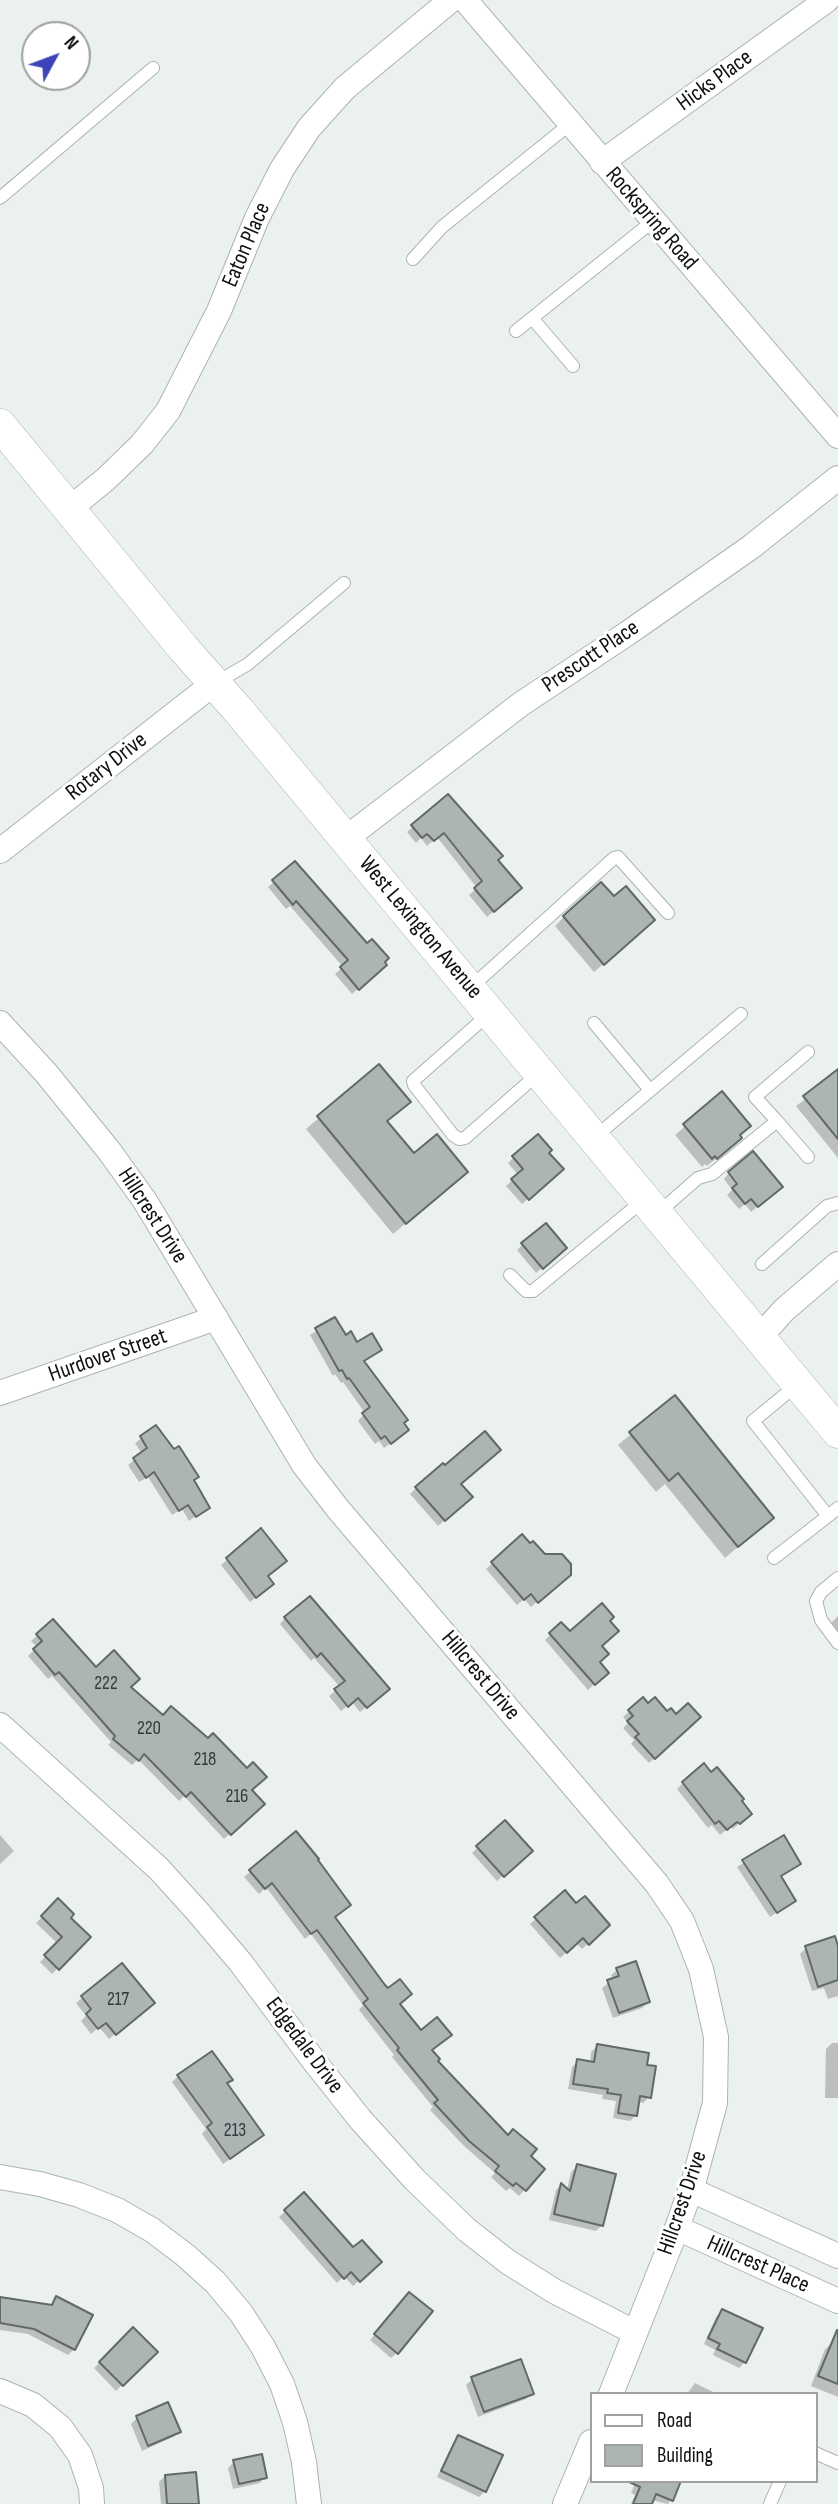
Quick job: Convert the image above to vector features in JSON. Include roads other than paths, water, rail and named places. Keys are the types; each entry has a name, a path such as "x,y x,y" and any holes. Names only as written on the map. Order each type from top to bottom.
{"street":[{"name":"Eaton Place","path":"68,510 107,479 142,444 168,411 219,311 257,218 282,169 309,128 345,88 451,0"},
{"name":"Rockspring Road","path":"465,0 838,436"},
{"name":"Hicks Place","path":"602,162 827,0"},
{"name":"West Lexington Avenue","path":"0,425 68,510 491,1013 838,1432"},
{"name":"Prescott Place","path":"345,839 521,704 751,547 838,478"},
{"name":"Rotary Drive","path":"0,851 214,684"},
{"name":"Hillcrest Drive","path":"0,1023 46,1073 110,1152 145,1201 298,1455 331,1500 657,1884 681,1921 701,1969 716,2037 715,2103 691,2190 612,2392"},
{"path":"760,1337 784,1310 838,1264"},
{"name":"Hurdover Street","path":"0,1393 216,1318"},
{"name":"Edgedale Drive","path":"0,1725 159,1869 241,1963 345,2099 415,2180 467,2230 508,2262 554,2291 634,2332"},
{"path":"0,2177 40,2184 117,2210 174,2246 215,2282 256,2336 282,2384 295,2422 304,2462 309,2504"},
{"name":"Hillcrest Place","path":"691,2190 838,2256"},
{"name":"Hillcrest Place","path":"677,2228 838,2301"},
{"path":"0,2391 33,2405 60,2427 80,2455 91,2488 92,2504"},
{"path":"565,2504 590,2444"}],"lane":[{"path":"0,198 153,68"},
{"path":"413,259 442,227 570,124"},
{"path":"516,331 653,221"},
{"path":"532,318 573,366"},
{"path":"214,684 248,664 344,583"},
{"path":"470,988 614,858 618,858 668,913"},
{"path":"491,1013 413,1081 453,1135 459,1139 464,1138 540,1073"},
{"path":"594,1138 741,1014"},
{"path":"594,1023 650,1090"},
{"path":"808,1052 755,1097 808,1157"},
{"path":"510,1275 526,1291 533,1291 651,1206 698,1178 712,1174 776,1121"},
{"path":"762,1264 827,1206 838,1203"},
{"path":"774,1558 833,1512 753,1421 799,1384"},
{"path":"838,1578 821,1592 816,1601 821,1620 838,1643"},
{"path":"817,2454 838,2463"},
{"path":"770,2504 779,2483"}]}
